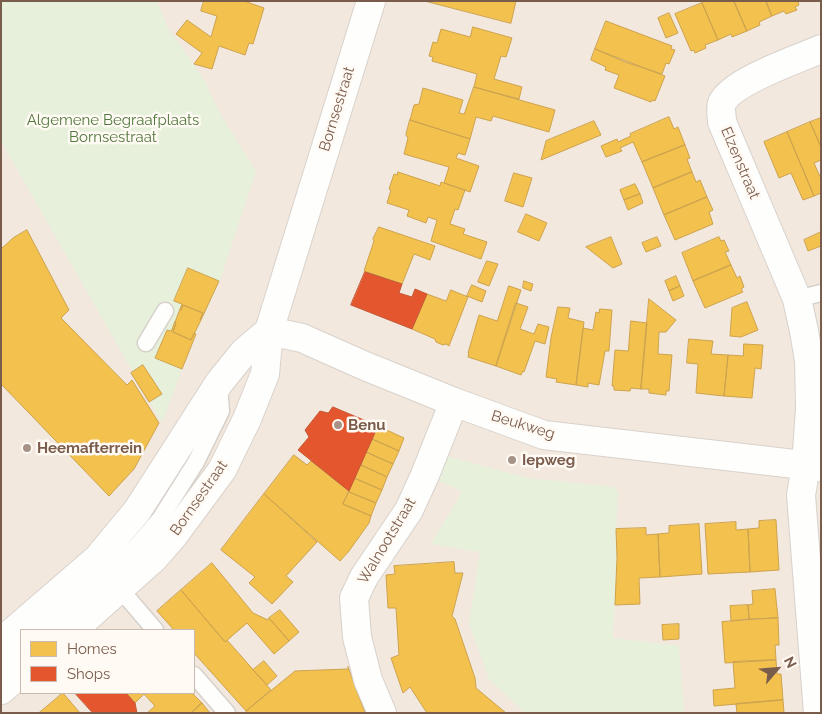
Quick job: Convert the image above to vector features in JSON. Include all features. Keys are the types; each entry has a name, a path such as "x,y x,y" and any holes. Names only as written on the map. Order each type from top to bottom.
{"street":[{"name":"Bornsestraat","path":"74,629 154,558 174,535 222,470 247,419 265,374 269,331 371,1"},
{"name":"Elzenstraat","path":"818,713 801,496 813,467 810,408 809,296 722,122 721,105 728,94 742,84 821,49"},
{"path":"1,642 104,551 137,511 219,383 244,352 269,331"},
{"name":"Beukweg","path":"269,331 302,338 454,402 544,435 813,467"},
{"name":"Walnootstraat","path":"382,713 368,680 357,637 354,598 364,577 409,510 454,402"},
{"path":"1,690 20,674"}],"lane":[{"path":"146,343 165,311"},
{"name":"Bornsestraat","path":"46,629 94,588 136,547 160,519 196,462 221,411 219,383"},
{"path":"120,589 154,629"},
{"path":"1,667 20,651"},
{"path":"195,676 227,713"}],"shaded area":[{"path":"1,1 821,1 821,713 1,713"}],"green space":[{"name":"Algemene Begraafplaats Bornsestraat","path":"1,1 157,1 168,28 203,78 221,115 256,171 220,280 195,335 162,423 1,141"},
{"path":"446,456 528,478 614,487 618,492 613,638 679,646 684,713 525,713 489,679 469,623 480,552 431,544 461,491 437,480"}],"building: Homes":[{"path":"204,1 244,1 264,8 253,44 249,43 245,55 219,46 212,69 194,64 202,53 176,34 187,20 211,37 217,16 201,11"},
{"path":"425,1 516,1 511,23"},
{"path":"706,1 734,1 747,31 732,37 731,34 718,40 702,3"},
{"path":"734,1 766,1 772,16 759,22 760,25 747,31"},
{"path":"766,1 798,1 799,5 795,7 797,10 786,14 784,11 772,16"},
{"path":"702,3 718,40 705,45 706,48 695,53 694,50 691,51 675,14"},
{"path":"669,13 678,33 666,38 658,18"},
{"path":"606,21 672,46 671,49 675,50 669,64 666,63 662,74 625,62 595,49"},
{"path":"473,27 512,38 506,57 501,56 494,79 522,87 519,99 474,87 477,74 432,61 433,57 429,56 433,42 437,43 441,29 470,37"},
{"path":"595,49 665,76 655,101 652,100 651,102 614,88 619,75 605,70 606,67 591,60"},
{"path":"474,87 555,110 549,132 493,116 491,121 476,117 470,139 410,120 414,105 419,104 423,88 463,100 459,113 464,114"},
{"path":"669,117 674,129 678,127 685,145 642,162 633,142 620,148 622,151 606,157 601,146 617,139 618,142 631,136 630,134"},
{"path":"821,118 821,147 810,122"},
{"path":"410,120 470,139 465,155 458,153 456,158 479,166 470,192 444,183 449,167 404,154"},
{"path":"594,121 601,135 541,160 546,141"},
{"path":"810,122 821,147 821,160 814,163 821,179 821,193 814,196 787,132"},
{"path":"787,132 814,196 803,200 791,173 779,178 764,142"},
{"path":"685,145 690,158 687,159 692,172 653,188 642,162"},
{"path":"398,172 440,186 441,182 465,190 458,210 455,209 450,224 465,229 463,234 487,242 481,259 431,241 437,220 428,217 426,223 407,216 409,210 387,203 394,174 397,175"},
{"path":"692,172 696,182 700,180 707,197 664,215 653,188"},
{"path":"514,173 532,178 523,207 505,201"},
{"path":"635,184 640,194 624,200 620,190"},
{"path":"640,194 643,203 628,210 624,200"},
{"path":"707,197 713,210 709,212 713,224 675,240 664,215"},
{"path":"526,214 547,223 539,241 518,232"},
{"path":"379,227 435,246 430,260 414,254 402,284 364,271 374,241 373,239"},
{"path":"27,230 69,310 61,318 127,385 132,380 159,423 134,469 109,496 1,384 1,249 13,238"},
{"path":"821,232 821,246 808,251 804,240"},
{"path":"611,237 622,264 613,268 586,247"},
{"path":"657,237 661,246 646,252 642,243"},
{"path":"719,237 721,241 724,240 729,251 725,252 731,265 693,281 682,253"},
{"path":"487,261 498,264 489,286 478,282"},
{"path":"731,265 737,278 740,276 744,287 741,289 743,292 705,308 693,281"},
{"path":"188,268 219,281 201,320 203,313 183,305 181,310 182,304 174,301"},
{"path":"676,276 680,286 669,291 665,281"},
{"path":"524,281 533,284 531,291 523,288"},
{"path":"472,285 486,291 482,302 467,296"},
{"path":"509,286 521,290 496,366 468,357 479,315 497,321"},
{"path":"680,286 684,296 673,301 669,291"},
{"path":"451,290 468,297 449,346 436,342 435,339 412,329 427,294 446,301"},
{"path":"649,299 676,320 666,332 659,332 658,354 672,355 669,391 666,391 666,395 649,393 649,389 641,389"},
{"path":"747,302 758,330 741,337 730,336 732,308"},
{"path":"516,303 528,307 520,329 534,334 538,324 549,327 545,344 535,341 524,372 521,375 496,366"},
{"path":"183,305 203,313 191,340 173,332 175,322"},
{"path":"558,307 570,308 568,318 584,322 576,385 556,382 557,379 546,377 551,338"},
{"path":"600,309 612,310 609,351 605,351 599,385 588,383 588,387 576,385 583,328 593,330 596,312 599,313"},
{"path":"631,321 647,323 641,389 631,388 630,391 614,390 614,386 612,386 615,350 628,351"},
{"path":"175,322 173,332 191,340 194,333 196,334 182,369 155,358 167,330 171,331"},
{"path":"689,339 713,341 711,354 728,355 724,396 696,393 698,364 687,363"},
{"path":"744,344 763,345 761,369 755,368 752,398 724,396 728,355 743,356"},
{"path":"143,365 162,394 149,402 131,373"},
{"path":"378,426 404,438 399,451 372,439"},
{"path":"372,439 399,451 393,464 366,452"},
{"path":"366,452 393,464 387,477 361,465"},
{"path":"294,455 307,465 311,461 349,491 343,504 371,516 369,523 340,561 264,494"},
{"path":"361,465 387,477 382,490 354,478"},
{"path":"354,478 382,490 376,503 349,492"},
{"path":"349,492 376,503 371,516 343,504"},
{"path":"264,494 317,542 286,576 293,582 272,604 249,583 255,577 221,550"},
{"path":"776,520 779,570 750,572 748,529 759,528 759,521"},
{"path":"736,522 736,530 748,529 750,572 708,574 705,524"},
{"path":"699,524 702,574 660,577 658,534 669,533 669,526"},
{"path":"646,528 646,535 658,534 660,577 639,578 640,604 615,605 616,529"},
{"path":"454,562 455,573 463,573 452,616 455,619 475,678 476,688 506,713 427,713 410,687 403,693 391,658 399,655 396,608 388,608 386,575 395,574 394,566"},
{"path":"212,563 253,613 268,620 269,618 289,641 274,654 247,623 225,642 181,590"},
{"path":"775,589 778,618 749,619 748,605 753,604 752,591"},
{"path":"181,590 225,642 227,640 271,690 246,711 195,654 195,629 173,629 157,611"},
{"path":"748,605 749,619 731,621 730,606"},
{"path":"280,610 299,632 289,641 269,618"},
{"path":"778,618 779,645 775,645 776,660 725,663 722,622"},
{"path":"679,624 679,639 663,640 662,625"},
{"path":"776,660 777,674 781,674 783,700 714,706 713,690 735,688 733,662"},
{"path":"264,661 277,676 267,685 253,670"},
{"path":"348,667 365,713 247,713 246,711 295,671 348,669"},
{"path":"64,694 80,713 39,713"},
{"path":"127,694 144,694 135,703"},
{"path":"144,694 193,694 202,703 191,713 147,713 155,706"},
{"path":"783,700 784,713 737,713 736,704"},
{"path":"202,703 210,713 191,713"}],"building: Shops":[{"path":"365,272 402,284 399,293 412,297 415,289 427,294 412,329 351,305"},
{"path":"333,407 378,426 349,491 298,450 309,437 305,430 320,411 328,413"},
{"path":"76,694 127,694 135,703 137,713 93,713"}],"place":[{"name":"Benu","path":"338,425"},
{"name":"Heemafterrein","path":"27,448"},
{"name":"Iepweg","path":"512,460"}]}
